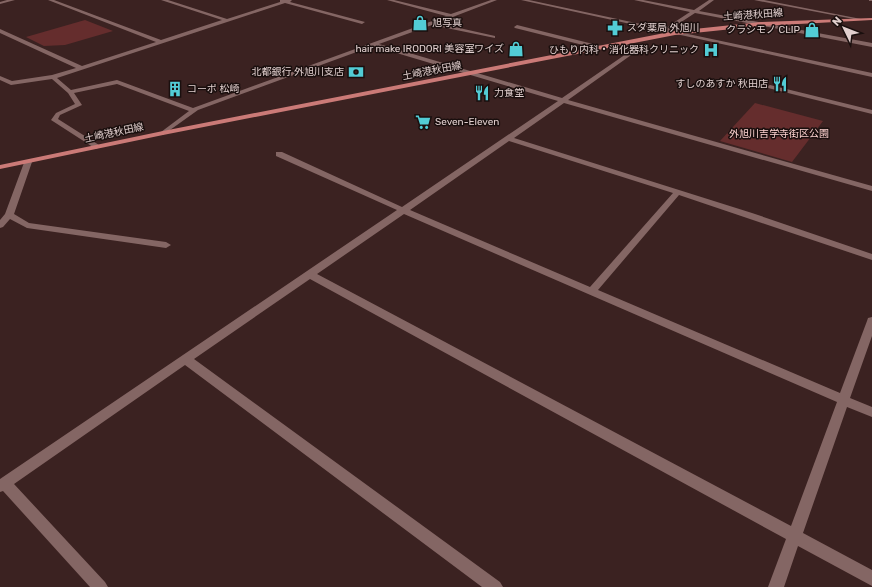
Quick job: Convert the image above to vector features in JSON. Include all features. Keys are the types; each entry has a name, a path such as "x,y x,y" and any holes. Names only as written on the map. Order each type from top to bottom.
{"main road":[{"name":"土崎港秋田線","path":"0,167 163,133 675,33 761,24 872,19"}],"street":[{"path":"0,3 13,0"},
{"path":"50,0 159,41"},
{"path":"163,0 226,20"},
{"path":"0,78 11,83 53,77 285,0 362,22"},
{"path":"389,0 452,16"},
{"path":"163,133 194,110 495,0"},
{"path":"523,0 872,75"},
{"path":"636,0 872,45"},
{"path":"665,30 712,0"},
{"path":"756,0 859,19"},
{"path":"432,23 492,38"},
{"path":"517,27 599,47"},
{"path":"0,31 80,67"},
{"path":"7,39 14,37"},
{"path":"100,587 2,484 404,210 632,52 623,43"},
{"path":"372,44 470,74 872,189"},
{"path":"53,77 70,92 79,105 58,114 54,120 96,147"},
{"path":"70,92 117,82 194,110"},
{"path":"770,87 872,112"},
{"path":"508,138 678,192 872,257"},
{"path":"279,154 404,210 872,412"},
{"path":"0,225 9,215 28,162"},
{"path":"592,291 678,192"},
{"path":"9,215 28,225 166,245"},
{"path":"309,274 795,535 872,578"},
{"path":"776,587 872,321"},
{"path":"185,359 495,587"}],"green space":[{"path":"85,20 113,31 65,45 44,46 26,37"},
{"name":"外旭川吉学寺街区公園","path":"755,103 823,121 792,162 720,141"}],"place":[{"name":"旭写真","path":"420,23"},
{"name":"スダ薬局 外旭川","path":"615,28"},
{"name":"クラシモノ CLIP","path":"812,30"},
{"name":"hair make IRODORI 美容室ワイズ","path":"516,49"},
{"name":"ひもり内科・消化器科クリニック","path":"711,50"},
{"name":"北都銀行 外旭川支店","path":"356,72"},
{"name":"すしのあすか 秋田店","path":"780,84"},
{"name":"コーポ 松崎","path":"175,89"},
{"name":"力食堂","path":"482,93"},
{"name":"Seven-Eleven","path":"423,122"}]}
